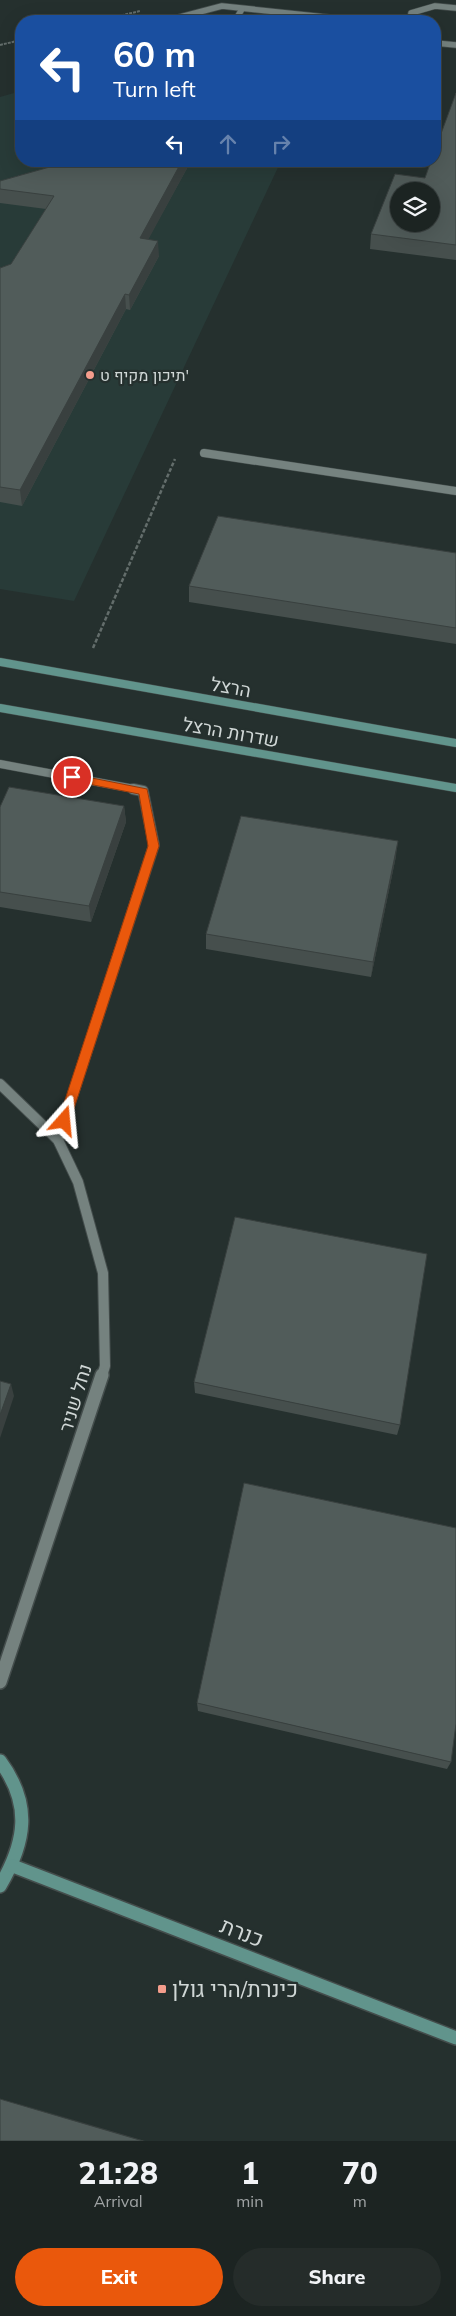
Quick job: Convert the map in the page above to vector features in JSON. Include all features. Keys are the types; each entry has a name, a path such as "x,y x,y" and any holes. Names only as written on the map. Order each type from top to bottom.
{"main road":[{"name":"הרצל","path":"0,662 456,743"},
{"name":"שדרות הרצל","path":"0,708 456,788"},
{"path":"0,1761 15,1782 22,1808 22,1837 13,1866 0,1886"},
{"name":"כנרת","path":"13,1866 456,2038"}],"street":[{"path":"188,15 222,6 301,15"},
{"path":"411,15 435,6 456,8"},
{"path":"238,15 242,9"},
{"path":"441,44 456,45"},
{"path":"204,453 456,491"},
{"path":"0,764 143,791 154,846 58,1140"},
{"name":"נחל שניר","path":"0,1084 58,1140 78,1182 103,1273 105,1366 0,1682"}],"path":[{"path":"0,45 15,41"},
{"path":"80,676 175,458"}],"shaded area":[{"name":"תיכון מקיף ט'","path":"15,93 15,167 278,167 74,601 0,589 0,97"}],"building":[{"path":"456,93 456,245 371,234 390,186 390,232 440,232 440,182 392,182 395,174 425,178 429,167 441,167 441,134"},
{"path":"50,167 179,167 140,238 158,241 129,295 125,294 20,490 0,487 0,268 11,264 54,196 0,189 0,181"},
{"path":"218,516 456,553 456,628 189,586"},
{"path":"9,787 124,806 89,906 0,892 0,807"},
{"path":"241,816 398,841 373,962 206,934"},
{"path":"235,1217 427,1254 400,1425 194,1382"},
{"path":"0,1381 11,1384 0,1415"},
{"path":"244,1483 456,1528 456,1724 451,1762 197,1703"},
{"path":"0,2099 143,2141 0,2141"}],"place":[{"name":"תיכון מקיף ט'","path":"90,375"},
{"name":"כינרת/הרי גולן","path":"162,1989"}],"route":[{"path":"64,1121 154,846 143,791 72,777"}]}
